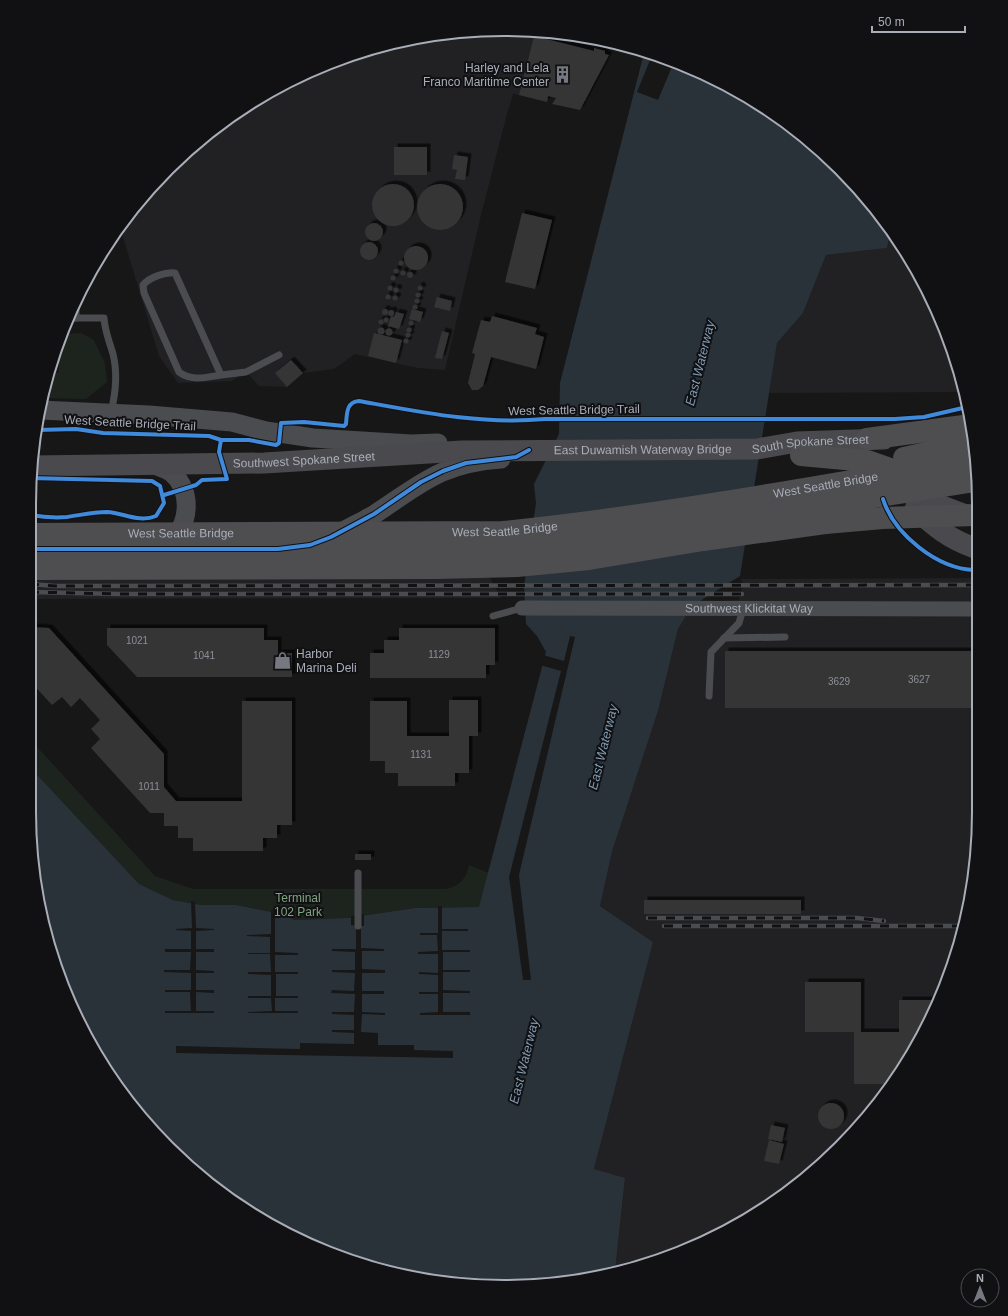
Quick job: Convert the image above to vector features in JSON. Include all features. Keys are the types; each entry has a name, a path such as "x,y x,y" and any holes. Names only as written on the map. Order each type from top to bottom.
{"highway":[{"path":"867,439 965,426"},
{"path":"718,502 968,442"},
{"path":"801,454 867,461 913,478 972,492"},
{"name":"West Seattle Bridge","path":"36,534 503,532 571,525 970,461"},
{"name":"West Seattle Bridge","path":"36,553 437,553 523,549 632,535 971,482"},
{"path":"36,569 436,568 517,566 589,559 710,538 825,523 883,518 972,515"}],"main road":[{"name":"South Spokane Street","path":"756,449 797,442 867,439 967,440"},
{"name":"East Duwamish Waterway Bridge","path":"528,450 756,449"},
{"name":"South Spokane Street","path":"756,449 801,454 844,464 890,486 972,517"},
{"name":"Southwest Spokane Street","path":"38,466 264,463 462,451 528,450"},
{"path":"890,486 941,532 956,541 972,547"}],"street":[{"path":"46,410 232,422 266,431 313,438 411,444 493,442 513,444 528,450"},
{"path":"36,549 278,549 310,545 331,537 374,514 421,482 443,471 466,463 516,457 528,450"},
{"path":"36,541 123,542 158,549 176,537 184,522 187,502 181,484 172,473 155,465"},
{"name":"Southwest Klickitat Way","path":"522,608 972,609"}],"lane":[{"path":"221,375 174,273 168,272 147,281 144,285 144,293 179,372 186,377 194,379 246,372 279,355"},
{"path":"75,318 104,318 106,333 113,353 116,371 115,393 111,414"},
{"path":"493,616 522,608"},
{"path":"709,696 711,652 739,623 743,609"},
{"path":"724,638 785,637"},
{"path":"358,873 358,926"}],"shaded area":[{"path":"473,37 534,37 519,95 513,94 507,114 481,215 445,370 418,368 355,354 334,369 303,373 287,387 259,386 246,372 232,381 178,383 159,356 122,234 152,195 195,152 244,115 270,99 297,84 354,61 383,52 443,40"},
{"path":"889,239 924,297 947,354 958,392 769,393 777,343 803,313 826,255 887,248"},
{"path":"36,575 490,578 501,598 36,599"},
{"path":"972,578 972,812 971,843 963,903 947,962 924,1019 893,1072 856,1121 835,1143 813,1164 789,1183 738,1217 711,1232 683,1244 654,1255 616,1266 625,1179 594,1169 653,942 600,906 612,852 658,711 678,629 692,606 698,602 739,600 743,585 741,579"}],"green space":[{"path":"81,333 94,340 105,364 107,382 86,399 48,398 55,373 59,373 59,360 69,334"},
{"name":"Terminal 102 Park","path":"36,746 155,876 193,889 446,889 459,884 462,881 469,865 489,873 479,907 415,908 348,918 295,920 281,914 236,905 201,905 173,900 139,884 36,774"}],"water":[{"name":"East Waterway","path":"643,58 711,84 764,115 789,133 813,152 856,195 889,239 887,248 826,255 803,313 777,343 740,576 692,606 678,629 658,711 612,852 600,906 653,942 594,1169 625,1178 616,1266 565,1276 535,1279 473,1279 443,1276 383,1264 354,1255 297,1232 244,1201 219,1183 195,1164 152,1121 115,1072 99,1046 84,1019 61,962 52,933 40,873 37,843 36,774 139,884 173,900 201,905 236,905 281,914 295,920 348,918 415,908 479,907 546,652 537,636 526,624 524,586 536,503 534,484 559,434 560,383"}],"pier":[{"path":"650,60 672,68 658,100 637,92"},
{"path":"570,636 575,637 519,875 531,980 523,980 509,877 561,671 540,665 543,655 564,661"},
{"path":"191,901 195,902 196,928 214,929 196,931 196,949 214,949 214,952 196,952 196,970 214,971 214,973 196,973 196,990 214,990 214,993 196,992 196,1011 214,1011 214,1013 165,1013 165,1011 191,1011 190,992 165,992 165,990 191,990 191,973 164,972 164,970 190,970 191,952 165,952 165,949 191,949 191,931 176,929 192,928"},
{"path":"438,906 442,906 442,929 468,929 468,931 442,931 442,950 470,950 470,952 443,952 443,970 470,970 470,972 443,972 443,990 470,991 470,993 443,993 443,1012 470,1012 470,1015 420,1015 420,1013 438,1012 438,994 419,994 419,992 438,992 438,975 419,974 419,972 438,973 438,954 418,954 418,952 438,951 437,935 420,935 420,933 438,933"},
{"path":"271,910 275,911 275,952 298,953 298,955 275,955 275,972 298,972 298,974 276,974 276,996 298,996 298,998 275,998 275,1011 298,1011 298,1013 248,1013 272,1011 271,998 248,998 248,996 271,996 271,975 248,974 248,972 271,972 270,954 248,954 270,953 270,937 247,936 271,934"},
{"path":"364,914 364,926 361,926 361,948 384,949 384,951 362,951 362,969 385,970 385,973 362,973 362,991 384,991 384,994 362,994 362,1012 385,1013 385,1015 362,1014 361,1032 378,1033 378,1045 414,1045 414,1050 453,1051 453,1058 176,1053 176,1046 300,1049 300,1043 354,1044 354,1033 332,1032 332,1030 354,1030 354,1015 332,1014 332,1012 354,1012 355,994 331,993 332,990 354,991 355,973 332,972 332,970 355,970 355,952 332,951 332,949 356,949 356,926 351,925 351,916"}],"building":[{"name":"Harley and Lela Franco Maritime Center","path":"534,37 594,51 594,48 605,51 605,54 609,55 580,110 552,104 556,98 548,96 547,102 519,95"},
{"path":"394,147 427,147 427,175 394,175"},
{"path":"454,155 468,157 465,180 455,179 457,170 452,169"},
{"path":"393,184 408,190 414,205 408,220 393,226 378,220 372,205 378,190"},
{"path":"445,184 457,190 462,198 462,216 457,224 449,229 435,230 423,224 418,216 417,202 423,190 431,185"},
{"path":"522,213 552,220 535,289 505,282"},
{"path":"374,223 378,224 382,228 382,236 378,240 374,241 370,240 366,236 365,232 366,228 370,224"},
{"path":"369,242 373,243 377,247 377,255 373,259 369,260 365,259 361,255 360,251 361,247 365,243"},
{"path":"416,246 425,249 428,258 425,267 416,270 407,267 404,258 407,249"},
{"path":"399,261 403,261 403,265 399,265"},
{"path":"396,268 399,271 396,274 393,271"},
{"path":"403,270 406,273 403,276 400,273"},
{"path":"410,272 413,275 410,278 407,275"},
{"path":"393,275 396,278 393,281 390,278"},
{"path":"390,285 393,288 390,291 387,288"},
{"path":"418,286 422,286 422,290 418,290"},
{"path":"396,287 399,290 396,293 393,290"},
{"path":"416,293 420,293 420,297 416,297"},
{"path":"386,295 390,295 390,299 386,299"},
{"path":"395,295 398,298 395,301 392,298"},
{"path":"437,297 452,301 450,311 434,307"},
{"path":"417,298 420,301 417,304 414,301"},
{"path":"413,305 417,305 417,309 413,309"},
{"path":"385,309 388,312 385,315 382,312"},
{"path":"412,309 423,312 420,322 409,319"},
{"path":"391,310 394,313 391,316 388,313"},
{"path":"396,312 404,314 399,329 388,326 391,316 394,317"},
{"path":"492,316 537,328 535,334 544,337 536,369 491,357 483,386 478,390 472,390 468,383 475,354 472,353 481,320 490,322"},
{"path":"386,317 389,320 386,323 383,320"},
{"path":"381,319 384,322 381,325 378,322"},
{"path":"411,320 414,323 411,326 408,323"},
{"path":"381,328 384,331 381,334 378,331"},
{"path":"389,328 392,329 392,335 389,336 386,335 385,332 386,329"},
{"path":"407,328 411,328 411,332 407,332"},
{"path":"442,331 449,333 442,359 435,358"},
{"path":"374,333 402,340 396,363 368,356"},
{"path":"406,333 410,333 410,337 406,337"},
{"path":"404,339 408,339 408,343 404,343"},
{"path":"291,360 303,373 287,387 275,373"},
{"path":"36,627 49,628 164,754 164,787 176,801 242,801 242,701 292,701 292,825 277,825 277,838 263,838 263,851 193,851 193,838 178,838 178,826 164,826 164,813 150,813 91,748 100,739 91,729 100,720 80,698 71,707 62,697 52,705 36,688"},
{"path":"107,628 264,628 264,640 278,640 278,653 292,653 292,677 137,677 107,645"},
{"path":"399,628 495,628 495,665 486,665 486,678 370,678 370,653 384,653 384,640 399,640"},
{"path":"725,651 972,651 972,708 725,708"},
{"path":"449,700 478,700 478,736 469,736 469,773 455,773 455,786 398,786 398,773 385,773 385,761 370,761 370,701 407,701 407,736 449,736"},
{"path":"355,854 371,854 371,860 355,860"},
{"path":"644,900 801,900 801,914 644,914"},
{"path":"805,982 861,982 861,1032 805,1032"},
{"path":"899,1000 932,1000 924,1019 909,1046 884,1084 854,1084 854,1032 899,1032"},
{"path":"831,1103 840,1107 844,1116 840,1125 831,1129 822,1125 818,1116 822,1107"},
{"path":"771,1125 785,1128 782,1142 768,1139"},
{"path":"769,1140 784,1144 779,1164 764,1161"}],"railway":[{"path":"36,584 55,586 972,585"},
{"path":"36,592 119,594 742,594"},
{"path":"648,918 857,918 884,921"},
{"path":"664,926 958,926"}],"cycle path":[{"name":"West Seattle Bridge Trail","path":"42,430 76,429 103,433 209,436 221,440 249,440 276,445 279,443 281,423 304,422 344,426 346,424 349,406 359,401 451,416 498,420 895,419 924,417 962,408"},
{"path":"164,495 196,485 202,480 227,479 219,452 221,440"},
{"path":"36,549 278,549 310,545 331,537 374,514 421,482 443,471 466,463 516,457 529,450"},
{"path":"36,516 67,517 107,512 138,518 150,518 156,516 164,503 160,486 152,481 37,478"},
{"path":"883,499 897,525 907,537 919,547 946,563 972,570"}],"place":[{"name":"Harley and Lela Franco Maritime Center","path":"562,75"},
{"name":"Harbor Marina Deli","path":"283,661"}]}
